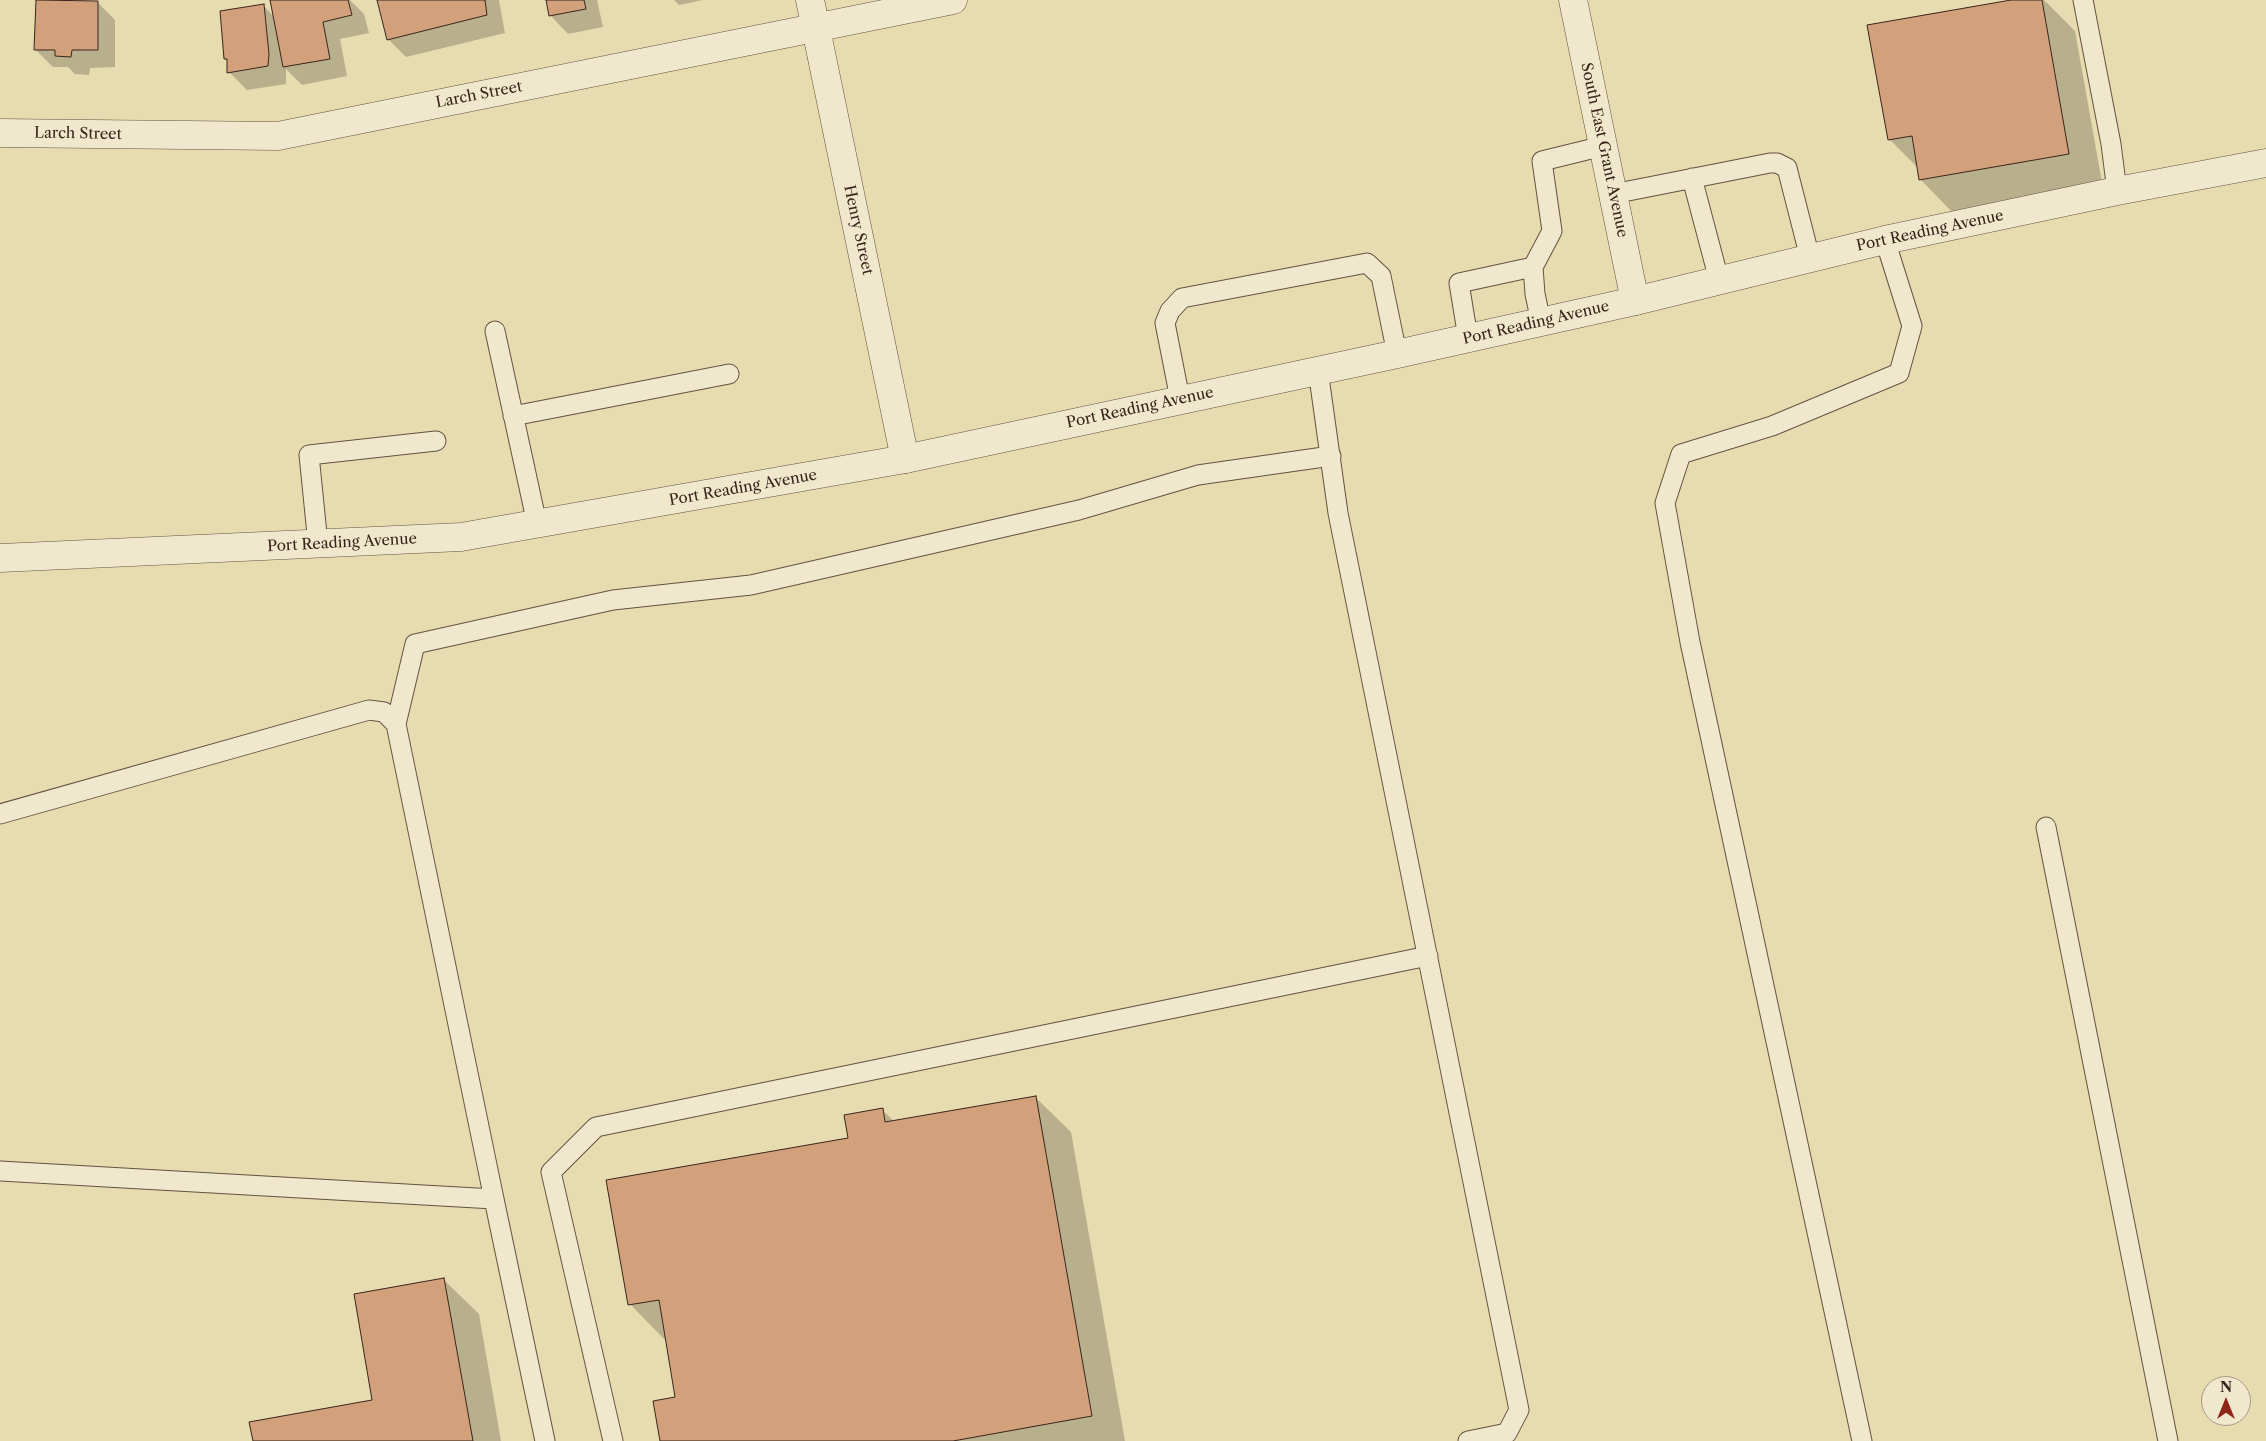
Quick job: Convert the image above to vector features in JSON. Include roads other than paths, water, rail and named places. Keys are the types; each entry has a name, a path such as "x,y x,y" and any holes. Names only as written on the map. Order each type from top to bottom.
{"street":[{"name":"Henry Street","path":"810,0 906,459"},
{"name":"Larch Street","path":"0,133 278,136 953,0"},
{"name":"South East Grant Avenue","path":"1573,0 1635,301"},
{"name":"Port Reading Avenue","path":"0,558 461,537 538,524 906,459 1635,301 1885,240 2117,191 2266,163"}],"lane":[{"path":"2083,0 2111,144 2117,191"},
{"path":"1541,322 1535,294 1533,267 1552,232 1542,162 1603,146"},
{"path":"1613,194 1770,163 1787,168 1810,258"},
{"path":"1692,178 1720,280"},
{"path":"1862,1441 1690,642 1665,503 1681,454 1772,426 1899,373 1912,326 1885,240"},
{"path":"1180,400 1165,323 1170,311 1182,298 1367,262 1381,276 1397,354"},
{"path":"1468,338 1459,283 1533,267"},
{"path":"495,331 538,524"},
{"path":"1318,370 1340,523 1518,1410 1507,1433 1468,1441"},
{"path":"513,416 729,374"},
{"path":"318,544 309,455 436,441"},
{"path":"545,1441 396,724 415,644 613,600 751,585 1078,510 1198,475 1330,456"},
{"path":"0,814 370,710 384,712 396,724"},
{"path":"2046,827 2168,1441"},
{"path":"614,1441 551,1172 596,1127 1428,956"},
{"path":"0,1171 494,1199"}]}
